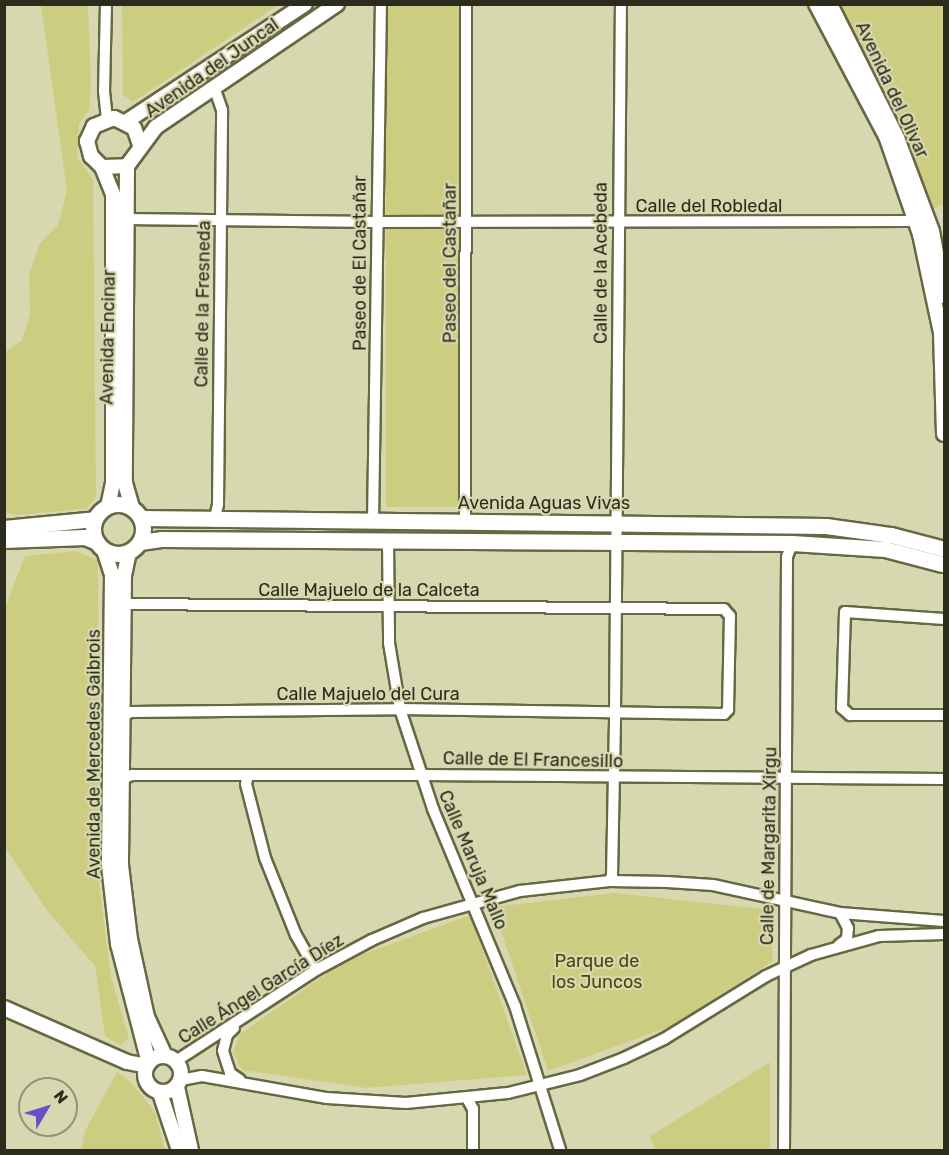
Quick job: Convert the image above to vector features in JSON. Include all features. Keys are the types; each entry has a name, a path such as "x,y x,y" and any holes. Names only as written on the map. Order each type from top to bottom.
{"main road":[{"path":"108,506 137,513 135,547 112,554 86,537 11,534 95,519 108,506"},
{"name":"Avenida Aguas Vivas","path":"137,513 214,522 617,522 852,528 944,557"},
{"path":"95,519 100,546"},
{"name":"Avenida Aguas Vivas","path":"135,547 161,539 616,540 792,543 885,549 944,557"}],"street":[{"path":"106,4 104,91 107,118"},
{"name":"Avenida del Juncal","path":"127,122 305,4"},
{"name":"Avenida del Juncal","path":"140,145 156,127 337,4"},
{"name":"Paseo de El Castañar","path":"373,522 381,4"},
{"name":"Paseo del Castañar","path":"465,522 466,4"},
{"name":"Calle de la Acebeda","path":"609,881 612,876 615,714 621,4"},
{"name":"Avenida del Olivar","path":"816,4 886,136 916,221 941,333 945,434"},
{"name":"Avenida del Olivar","path":"830,4 897,138 932,231 945,296"},
{"name":"Calle de la Fresneda","path":"214,87 222,110 218,504 214,522"},
{"path":"107,118 127,122 138,136 140,145 127,166 119,169 102,167 91,156 87,141 94,126 107,118"},
{"name":"Avenida Encinar","path":"127,166 125,483 137,513"},
{"name":"Avenida Encinar","path":"102,167 113,194 113,483 108,506"},
{"name":"Calle del Robledal","path":"125,219 618,223 916,221"},
{"name":"Calle Maruja Mallo","path":"388,541 391,662 400,709 420,775 474,902 542,1085 560,1150"},
{"name":"Calle de Margarita Xirgu","path":"784,1150 787,557 792,543"},
{"name":"Avenida de Mercedes Gaibrois","path":"100,546 112,575 109,865 118,944 147,1069"},
{"name":"Avenida de Mercedes Gaibrois","path":"135,547 123,604 121,865 130,939 147,1017 171,1059 179,1083"},
{"name":"Calle Majuelo de la Calceta","path":"123,604 724,609 730,616 727,713 615,714"},
{"path":"945,619 845,612 842,696 842,708 850,715 945,715"},
{"name":"Calle Majuelo del Cura","path":"122,717 131,712 400,709 615,714"},
{"name":"Calle de El Francesillo","path":"122,779 132,775 420,775 945,779"},
{"path":"248,775 246,784 265,858 296,935 316,970"},
{"name":"Calle Ángel García Díez","path":"171,1059 241,1022 316,970 372,940 474,902 520,891 609,881 713,885 840,913 945,921"},
{"path":"839,945 846,939 848,928 840,913"},
{"path":"160,1093 179,1083 202,1076 240,1080 341,1100 406,1103 468,1100 580,1075 664,1039 784,967 839,945 879,936 945,934"},
{"path":"4,1008 147,1069 160,1093 179,1150"},
{"path":"240,1080 231,1074 223,1051 227,1035 241,1022"},
{"path":"147,1069 171,1059"},
{"path":"179,1083 191,1150"},
{"path":"468,1100 473,1109 473,1150"}],"green space":[{"path":"122,4 278,5 133,102 123,95"},
{"path":"41,5 88,5 91,86 89,110 79,124 77,157 93,180 96,497 86,509 17,515 5,512 5,352 22,340 30,314 29,275 40,243 58,225 67,191"},
{"path":"386,5 460,5 460,507 386,507"},
{"path":"840,5 944,5 944,204 933,209 891,99"},
{"path":"75,551 98,560 99,883 111,977 129,1038 121,1045 105,1036 95,966 48,912 5,847 5,608 25,556"},
{"name":"Parque de los Juncos","path":"615,893 770,910 773,961 669,1027 548,1071 493,907"},
{"name":"Parque de los Juncos","path":"470,915 527,1075 366,1088 242,1070 233,1052 240,1034 345,961"},
{"path":"770,1062 770,1150 655,1150 650,1136"},
{"path":"117,1072 131,1082 155,1112 165,1150 81,1150 85,1131"}]}
